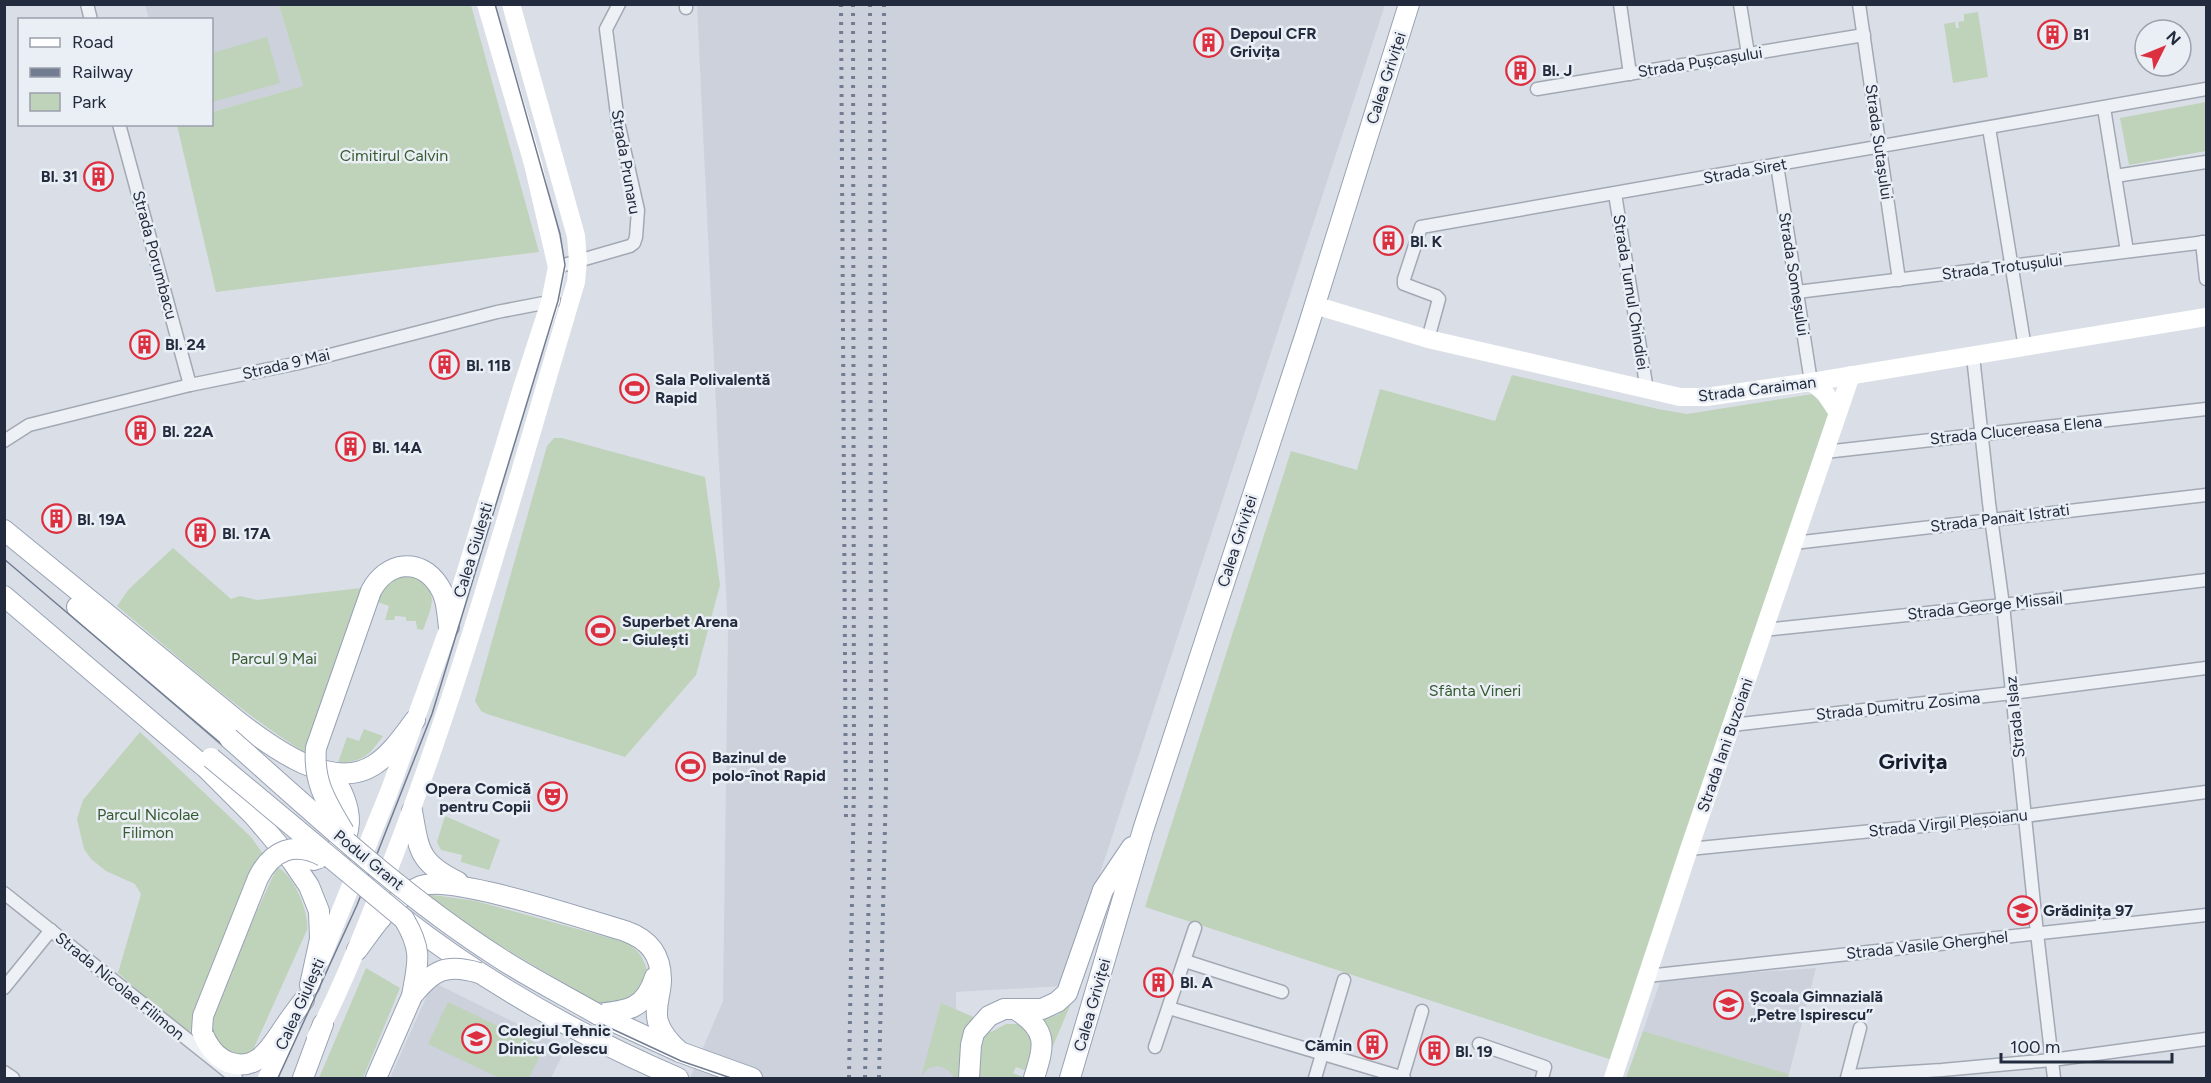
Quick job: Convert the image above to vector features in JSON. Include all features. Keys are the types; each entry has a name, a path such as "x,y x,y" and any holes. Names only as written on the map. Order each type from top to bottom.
{"main road":[{"name":"Calea Giulești","path":"267,1078 307,992 389,792 449,627 520,390 550,302 557,267 533,164 486,4"},
{"name":"Calea Giulești","path":"295,1078 357,950 412,811 445,716 498,547 576,282 578,261 576,236 512,4"},
{"name":"Calea Griviței","path":"1070,1078 1143,830 1314,305 1409,4"},
{"name":"Strada Caraiman","path":"1314,305 1428,339 1680,398 1706,397 1810,382 2206,317"},
{"name":"Strada Iani Buzoiani","path":"1613,1078 1851,375"},
{"path":"1810,382 1825,393 1838,413"},
{"path":"4,530 240,723 286,754 306,764 330,772 351,773 374,765 394,747 415,720"},
{"name":"Podul Grant","path":"4,544 351,845 427,907 498,957 597,1014 680,1053 752,1078"},
{"path":"351,845 320,788 315,758 319,738 371,591 388,570 396,567 419,569 434,580 442,592 449,627"},
{"path":"9,588 207,769 254,816 292,861 309,885 320,911 320,939 307,992 266,1054 249,1063 233,1063 220,1057 209,1046 202,1031 203,1016 258,878 266,864 281,852 301,849 315,852 340,867"},
{"name":"Podul Grant","path":"9,588 404,919 479,973 587,1035 678,1078"},
{"path":"292,861 322,857 335,850 344,837 349,824 349,809 330,772"},
{"path":"412,811 417,843 425,859 440,873 469,887"},
{"path":"969,1078 970,1045 974,1033 988,1016 995,1012 1015,1009 1042,1009 1057,1002 1067,993 1103,890 1143,830"},
{"path":"357,950 387,911 420,886 437,883 469,887 635,934 652,948 659,966 661,980 657,1008 658,1021 668,1040 680,1053"},
{"path":"376,1078 412,996 418,954 413,934 404,919"},
{"path":"597,1014 620,1012 641,1002 652,987 659,966"},
{"path":"412,996 429,977 438,971 458,968 479,973"},
{"path":"1015,1009 1033,1022 1041,1035 1043,1046 1034,1078"},
{"path":"1084,1078 1088,1022"},
{"path":"303,1078 323,1024"}],"street":[{"name":"Strada Prunaru","path":"557,267 630,246 636,237 638,210 618,122 606,29 620,4"},
{"path":"1620,4 1630,74"},
{"path":"1740,4 1748,54"},
{"name":"Strada Sutașului","path":"1859,4 1899,280"},
{"name":"Strada Pușcașului","path":"1537,89 1864,35"},
{"name":"Strada Siret","path":"1428,339 1439,299 1404,284 1421,227 2206,89"},
{"path":"2104,108 2127,250"},
{"name":"Strada Porumbacu","path":"120,126 190,385"},
{"path":"1989,128 2025,348"},
{"path":"2115,176 2206,162"},
{"name":"Strada Someșului","path":"1777,165 1810,382"},
{"name":"Strada Turnul Chindiei","path":"1615,194 1647,390"},
{"path":"2204,242 2206,279"},
{"name":"Strada Trotușului","path":"1797,292 2204,242"},
{"path":"550,302 562,302 568,309"},
{"name":"Strada 9 Mai","path":"4,441 29,425 190,385 300,363 496,312 550,302"},
{"name":"Strada Islaz","path":"1973,356 2003,605 2054,1078"},
{"name":"Strada Clucereasa Elena","path":"1825,452 2206,409"},
{"name":"Strada Panait Istrati","path":"1794,543 2206,495"},
{"name":"Strada George Missail","path":"1764,630 2003,605 2206,580"},
{"name":"Strada Dumitru Zosima","path":"1732,725 2206,668"},
{"name":"Strada Virgil Pleșoianu","path":"1689,849 2025,816 2206,792"},
{"name":"Strada Nicolae Filimon","path":"4,893 236,1078"},
{"name":"Strada Vasile Gherghel","path":"1647,976 2206,915"},
{"path":"1155,1047 1195,928"},
{"path":"4,988 51,930"},
{"path":"1185,961 1282,992"},
{"path":"1315,1078 1344,980"},
{"path":"1169,1008 1403,1078 1422,1011"},
{"path":"1860,1028 1847,1077 1941,1074 2206,1039"},
{"path":"1479,1044 1545,1067 1542,1078"},
{"path":"4,1072 13,1078"}],"shaded area":[{"path":"145,5 279,5 303,86 213,112 213,18 149,18"},
{"path":"697,5 1385,5 1063,986 956,992 957,1078 690,1078 723,1001 728,628"},
{"name":"Școala Gimnazială „Petre Ispirescu”","path":"1816,968 1789,1074 1643,1031 1661,979"},
{"name":"Colegiul Tehnic Dinicu Golescu","path":"433,982 566,1048 551,1078 390,1078"}],"green space":[{"name":"Cimitirul Calvin","path":"279,5 471,5 539,252 216,292 177,126 213,126 213,112 303,86"},
{"path":"1978,12 1988,77 1953,83 1944,24 1955,22 1956,28 1959,28 1958,22 1964,21 1964,14"},
{"path":"267,37 280,83 213,102 213,53"},
{"path":"2206,102 2206,151 2129,165 2120,118"},
{"name":"Sfânta Vineri","path":"1512,375 1687,414 1813,394 1831,416 1612,1060 1145,907 1291,451 1357,470 1380,389 1495,421"},
{"name":"Superbet Arena - Giulești","path":"554,438 562,438 705,477 720,585 696,675 625,757 487,714 481,711 475,701 547,446"},
{"name":"Parcul 9 Mai","path":"173,548 231,599 240,596 257,600 361,588 318,718 309,755 234,703 117,606 129,589"},
{"path":"413,573 427,587 432,598 432,605 423,630 417,629 416,621 406,621 406,617 395,616 394,620 385,620 389,606 372,600 389,577"},
{"path":"364,729 383,736 364,757 338,763 347,737 359,741"},
{"name":"Parcul Nicolae Filimon","path":"140,732 251,837 263,854 189,1034 118,973 141,894 135,884 106,871 91,859 84,849 77,819 83,800"},
{"path":"445,816 500,840 489,870 461,862 462,855 441,850 437,842"},
{"path":"277,867 289,878 299,895 306,914 307,930 253,1050 244,1056 231,1057 212,1041 210,1014"},
{"path":"426,894 476,901 628,943 641,956 648,974 635,999 603,1005 481,934"},
{"path":"366,968 400,988 363,1078 319,1078"},
{"path":"1072,1001 1047,1060 1042,1020 1059,1014"},
{"path":"448,1002 544,1048 529,1078 499,1078 428,1044"},
{"path":"941,1003 976,1018 991,1032 1006,1024 1020,1024 1036,1040 1029,1072 1016,1067 1013,1073 1026,1078 954,1078 946,1069 937,1066 928,1069 921,1078"},
{"path":"1643,1031 1789,1074 1788,1078 1626,1078"}],"tram line":[{"path":"278,1078 357,905 432,714 558,301 565,265 560,234 495,4"},
{"path":"4,559 292,804 428,915 498,966 595,1021 681,1061 731,1078"}],"railway":[{"path":"841,4 846,820"},
{"path":"849,1078 854,783 853,4"},
{"path":"865,1078 871,784 870,4"},
{"path":"879,1078 886,784 884,4"}],"place":[{"name":"B1","path":"2052,34"},
{"name":"Depoul CFR Grivița","path":"1209,42"},
{"name":"Bl. J","path":"1521,70"},
{"name":"Bl. 31","path":"99,176"},
{"name":"Bl. K","path":"1389,241"},
{"name":"Bl. 24","path":"144,344"},
{"name":"Bl. 11B","path":"445,365"},
{"name":"Sala Polivalentă Rapid","path":"634,388"},
{"name":"Bl. 22A","path":"141,431"},
{"name":"Bl. 14A","path":"351,447"},
{"name":"Bl. 19A","path":"56,519"},
{"name":"Bl. 17A","path":"201,533"},
{"name":"Superbet Arena - Giulești","path":"601,630"},
{"name":"Bazinul de polo-înot Rapid","path":"691,766"},
{"name":"Opera Comică pentru Copii","path":"552,797"},
{"name":"Grădinița 97","path":"2022,910"},
{"name":"Bl. A","path":"1159,982"},
{"name":"Școala Gimnazială „Petre Ispirescu”","path":"1729,1005"},
{"name":"Colegiul Tehnic Dinicu Golescu","path":"477,1039"},
{"name":"Cămin","path":"1373,1045"},
{"name":"Bl. 19","path":"1434,1051"}],"district":[{"name":"Grivița","path":"1913,761"}]}
